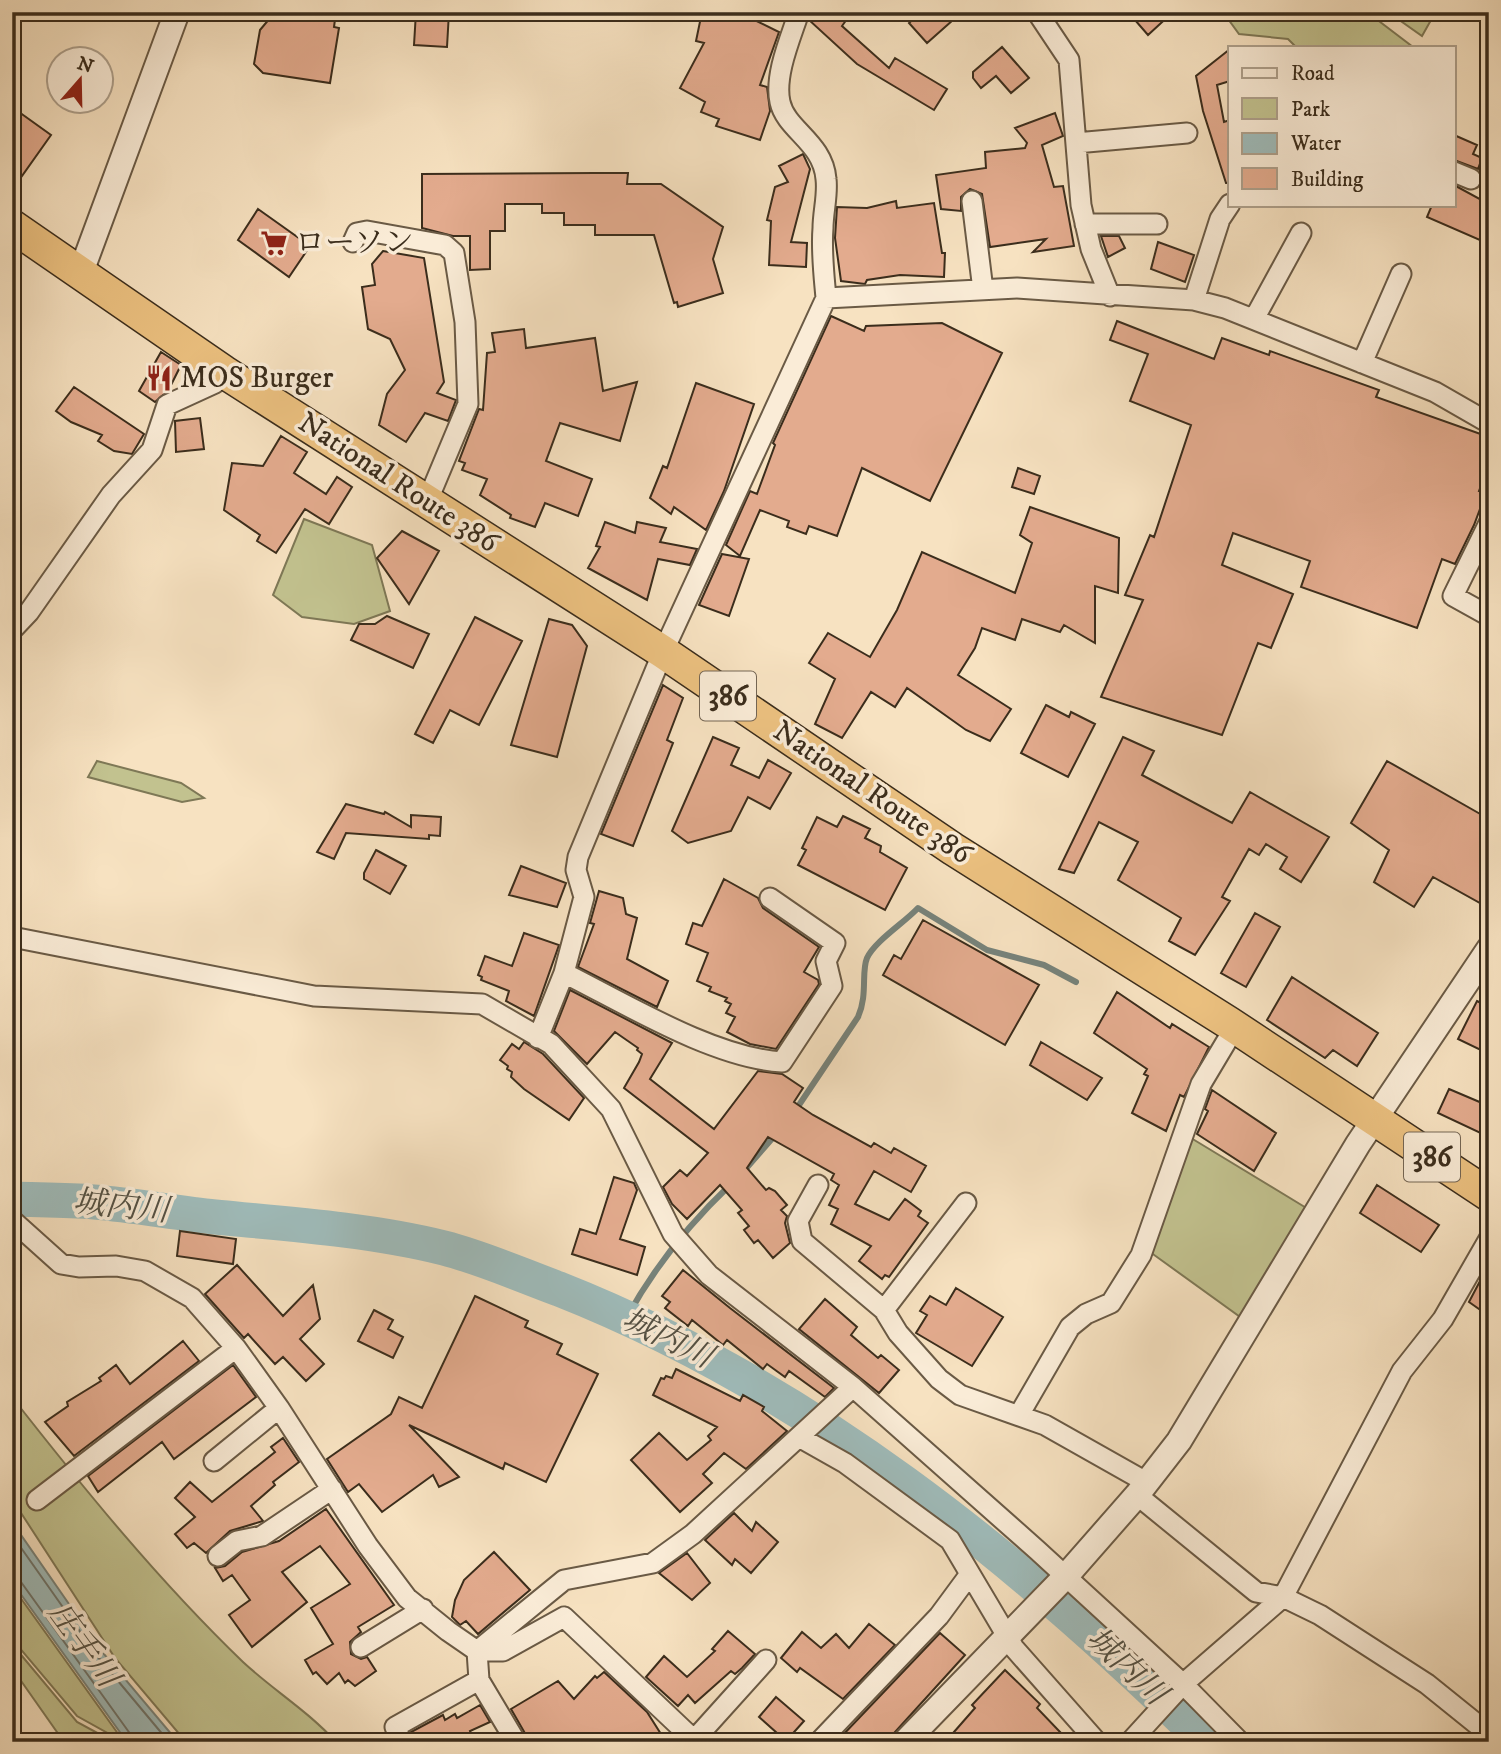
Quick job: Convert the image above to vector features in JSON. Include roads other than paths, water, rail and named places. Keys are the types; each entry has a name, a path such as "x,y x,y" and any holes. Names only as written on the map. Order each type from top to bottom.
{"highway":[{"name":"National Route 386","path":"12,226 224,372 663,652 953,849 1235,1027 1489,1195"}],"street":[{"path":"81,272 177,12"},
{"path":"538,1038 564,973 584,897 577,863 663,652 826,298 822,231 827,180 821,159 807,137 791,122 780,102 780,77 799,12"},
{"path":"1037,12 1069,60 1085,224 1090,249 1110,296"},
{"path":"1076,143 1187,133"},
{"path":"972,201 983,290"},
{"path":"1194,300 1220,219 1229,206"},
{"path":"1085,224 1157,224"},
{"path":"353,242 357,233 367,231 445,245 454,253 465,322 468,404 427,502"},
{"path":"1254,319 1301,233"},
{"path":"1363,363 1401,274"},
{"path":"826,298 1017,288 1194,300 1254,319 1435,392 1489,423"},
{"path":"12,630 29,612 111,495 152,450 167,405 215,383 224,372"},
{"path":"1489,523 1453,596 1489,616"},
{"path":"564,973 670,1026 754,1060 782,1062 832,986 826,961 835,943 770,898"},
{"path":"12,937 314,996 482,1004 551,1044 611,1110 678,1241 709,1275 853,1387 1066,1576 1183,1684 1240,1742"},
{"path":"905,1742 1066,1576 1142,1489 1179,1441 1375,1120 1489,949"},
{"path":"1019,1415 1070,1327 1086,1314 1111,1303 1141,1255 1201,1084 1235,1027"},
{"path":"818,1185 798,1221 802,1241 884,1310 898,1333 939,1379 960,1395 1045,1425 1142,1489 1256,1592 1283,1597 1320,1615 1427,1684 1489,1734"},
{"path":"884,1310 966,1203"},
{"path":"12,1220 61,1264 79,1267 116,1266 145,1271 192,1298 236,1348 407,1598 477,1651 503,1651 564,1617 695,1741 766,1660"},
{"path":"1130,1742 1183,1684 1283,1597 1402,1371 1443,1319 1489,1239"},
{"path":"37,1500 236,1348"},
{"path":"477,1651 564,1580 653,1563 693,1534 853,1387"},
{"path":"214,1461 279,1408"},
{"path":"801,1434 950,1540 1014,1648 1097,1742"},
{"path":"218,1556 237,1541 262,1536 332,1489"},
{"path":"819,1742 939,1616 970,1574"},
{"path":"361,1647 423,1609"},
{"path":"477,1651 479,1680 516,1742"},
{"path":"402,1742 395,1727 479,1680"}],"water":[{"name":"庄手川","path":"12,1522 103,1653 178,1742 127,1742 12,1582"}],"waterway":[{"path":"795,1111 858,1017 863,1000 867,958 883,939 918,908 987,950 1044,965 1076,982"},
{"path":"743,1172 777,1133"},
{"path":"627,1317 673,1247 730,1185"},
{"name":"城内川","path":"12,1199 109,1203 330,1228 417,1242 459,1252 502,1267 650,1329 738,1375 823,1427 905,1483 984,1543 1060,1607 1206,1742"}],"place":[{"name":"ローソン","path":"274,243"},
{"name":"MOS Burger","path":"159,378"}]}
